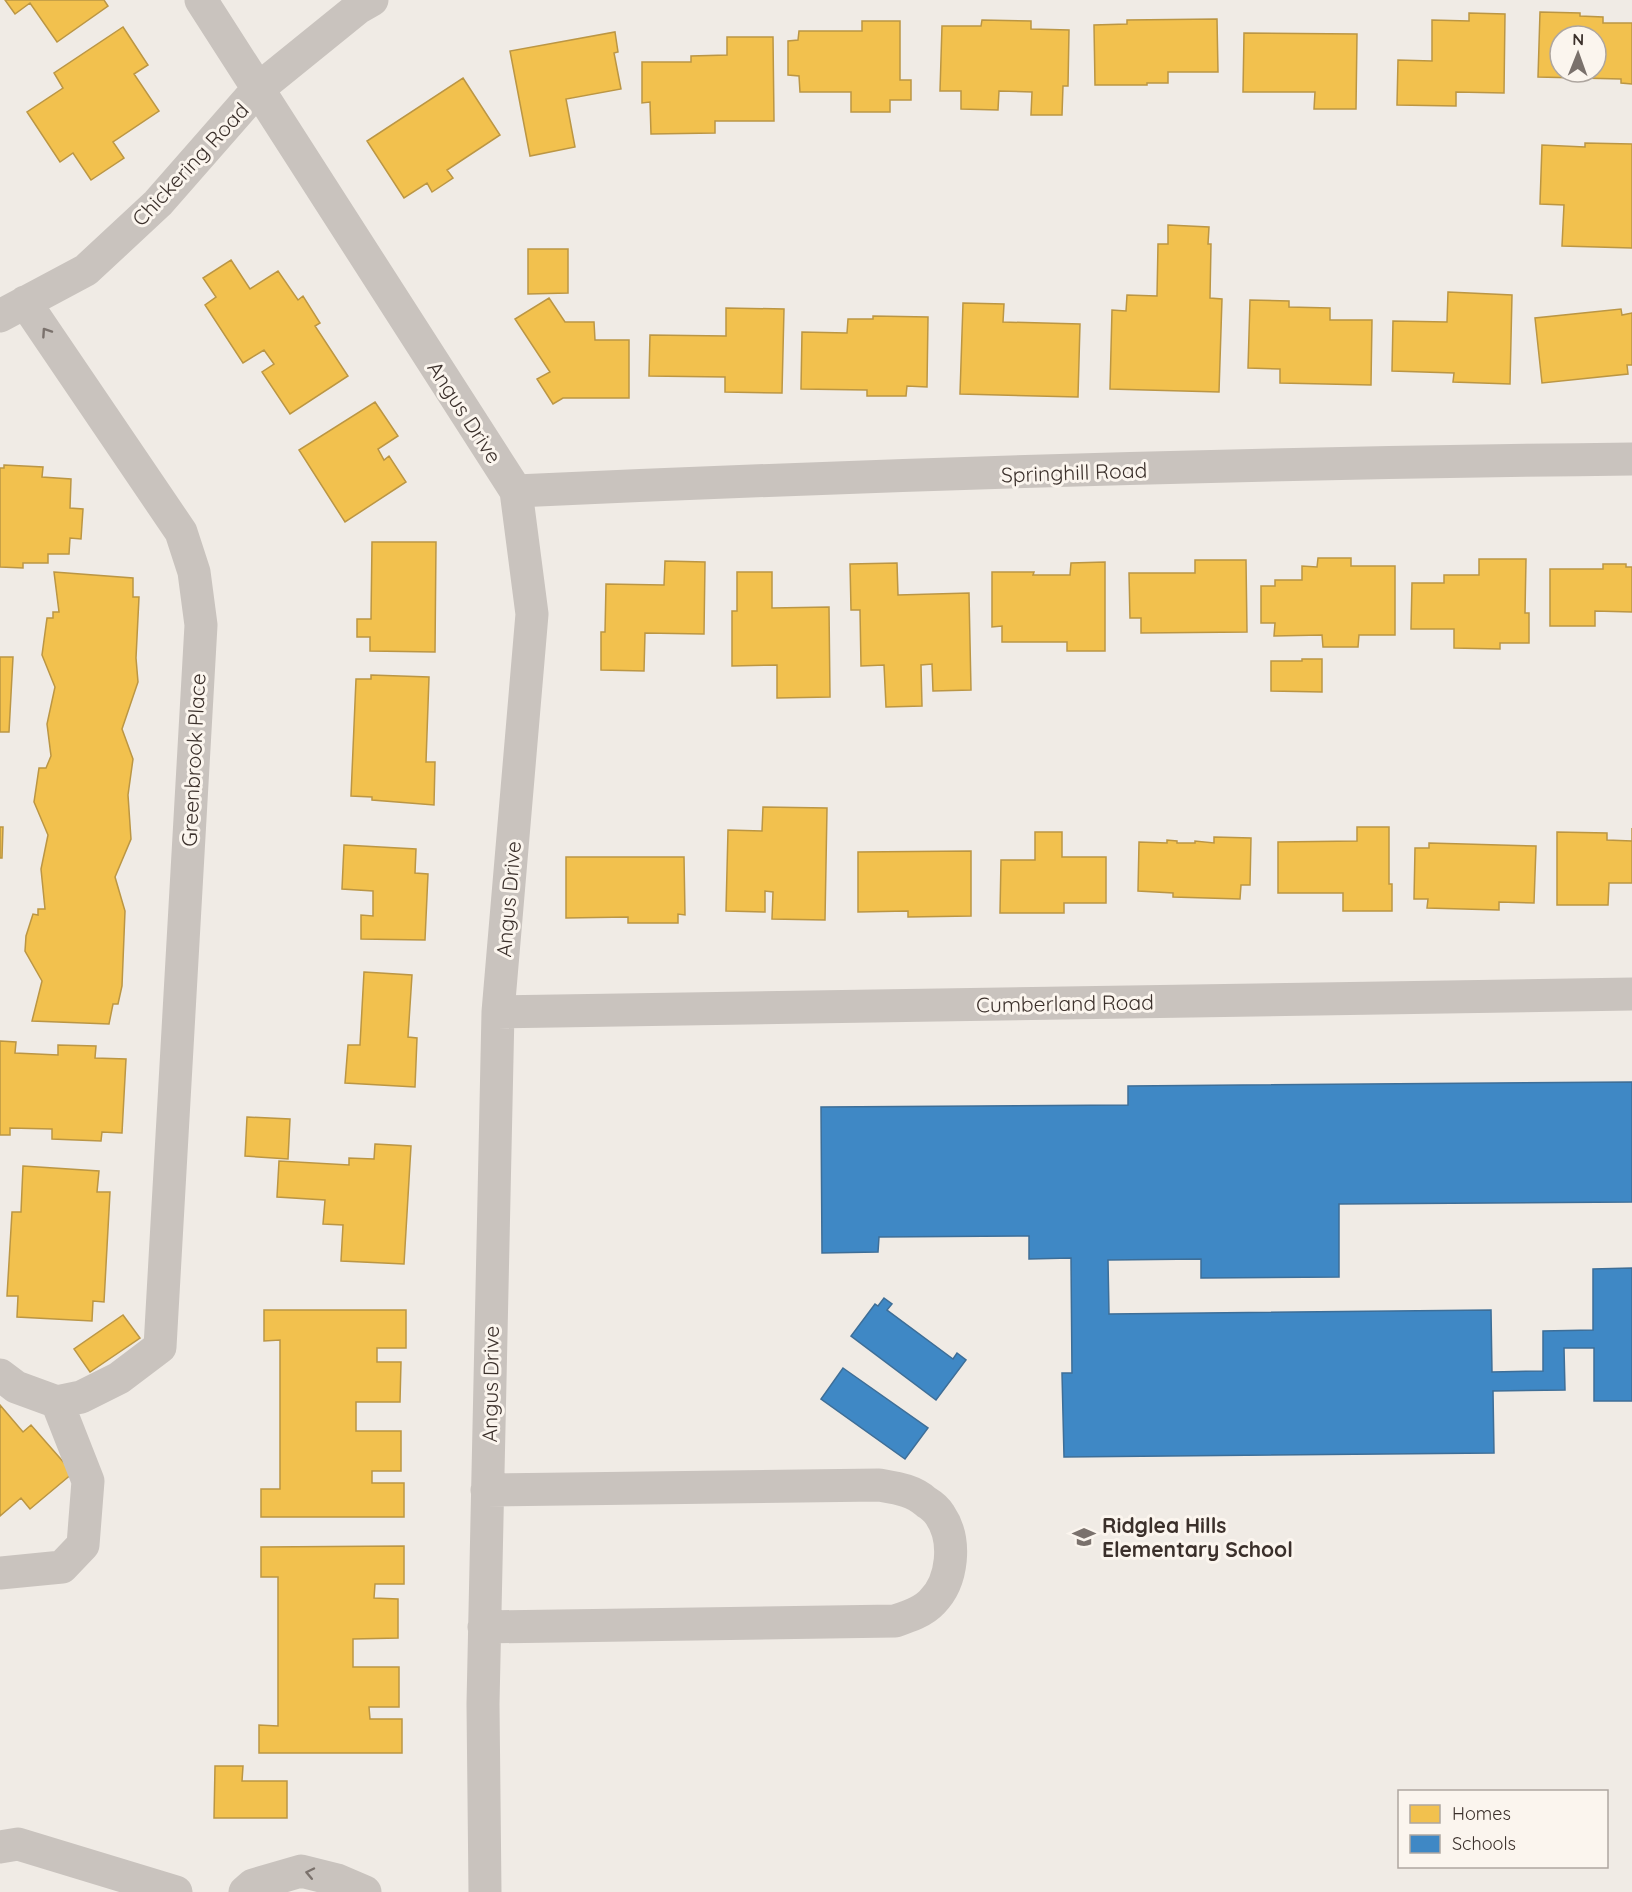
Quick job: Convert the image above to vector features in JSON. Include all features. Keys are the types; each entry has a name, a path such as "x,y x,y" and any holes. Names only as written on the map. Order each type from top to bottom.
{"street":[{"name":"Angus Drive","path":"201,0 516,491 532,614 498,1012 484,1627 485,1892"},
{"name":"Chickering Road","path":"13,309 86,270 158,203 258,89 358,8 372,0"},
{"name":"Greenbrook Place","path":"13,309 66,362 181,532 194,572 201,625 160,1347 119,1378 81,1397 57,1402"},
{"name":"Springhill Road","path":"516,491 689,483 1409,461 1632,459"},
{"name":"Cumberland Road","path":"498,1012 1632,993"},
{"path":"0,1374 16,1387 57,1402 88,1481 83,1545 62,1567 0,1572"},
{"path":"484,1627 895,1621 931,1604 943,1588 950,1569 948,1533 940,1515 925,1500 904,1489 879,1485 487,1490"},
{"path":"0,1847 18,1844 176,1892"},
{"path":"245,1892 253,1885 301,1870 337,1880 365,1892"}],"building: Homes":[{"path":"5,0 104,0 108,6 57,42 30,3 15,14"},
{"path":"1540,12 1580,13 1580,16 1603,17 1603,23 1632,23 1632,84 1621,83 1621,79 1608,79 1608,24 1548,24 1548,77 1538,77"},
{"path":"1469,13 1505,14 1504,93 1456,92 1456,106 1397,105 1398,60 1432,61 1432,20 1469,21"},
{"path":"1217,19 1218,72 1168,72 1168,83 1095,85 1094,25 1127,24 1127,20"},
{"path":"982,20 1031,21 1031,29 1069,30 1068,86 1063,86 1062,115 1031,115 1032,92 999,91 998,110 961,109 961,91 940,91 942,26 981,26"},
{"path":"862,21 900,21 900,80 911,80 911,100 890,100 890,112 851,112 851,92 800,92 799,76 788,75 788,41 798,40 799,31 862,31"},
{"path":"123,27 148,65 134,74 159,111 113,142 124,158 91,180 73,153 60,162 27,112 63,88 54,73"},
{"path":"615,32 618,52 614,53 621,89 566,99 575,147 530,156 510,51"},
{"path":"1244,33 1357,34 1356,109 1314,109 1315,92 1243,92"},
{"path":"727,37 773,37 774,121 715,121 715,133 651,134 650,102 642,103 642,62 691,62 691,56 727,55"},
{"path":"463,78 500,135 447,170 453,178 432,192 427,183 404,198 367,141"},
{"path":"1585,143 1632,144 1632,248 1562,246 1564,205 1540,204 1542,145 1585,147"},
{"path":"1168,225 1209,227 1210,298 1222,299 1219,392 1110,389 1112,310 1126,311 1127,295 1157,296 1158,244 1168,244"},
{"path":"528,249 568,249 568,293 528,294"},
{"path":"231,260 250,289 278,271 298,300 303,296 320,323 315,326 348,376 290,414 262,372 274,364 264,350 243,363 205,305 216,297 203,278"},
{"path":"1448,292 1512,295 1510,384 1453,382 1454,373 1392,371 1393,321 1447,322"},
{"path":"549,298 565,322 594,322 595,340 629,340 629,398 563,398 553,404 537,379 550,372 515,319"},
{"path":"1250,300 1289,301 1289,307 1330,308 1330,320 1372,320 1371,385 1280,383 1280,369 1248,368"},
{"path":"963,303 1004,304 1003,322 1080,324 1078,397 960,394"},
{"path":"726,308 784,309 782,393 725,392 725,377 649,376 650,335 726,336"},
{"path":"1621,309 1622,315 1632,313 1632,365 1627,365 1628,374 1542,383 1535,318"},
{"path":"873,316 928,317 927,387 907,386 906,396 867,396 867,390 801,389 802,332 847,333 848,319 873,319"},
{"path":"375,402 398,436 378,449 384,460 389,456 406,482 345,522 299,450"},
{"path":"4,465 43,467 42,477 71,479 70,508 83,509 81,539 70,538 69,554 48,554 48,563 23,563 23,568 0,567 0,468 4,468"},
{"path":"372,542 436,542 435,652 370,651 370,637 357,637 357,619 371,619"},
{"path":"1318,558 1351,558 1351,566 1395,566 1395,635 1359,635 1358,647 1323,647 1322,635 1274,636 1275,623 1261,623 1261,586 1275,586 1275,580 1302,580 1302,566 1317,567"},
{"path":"1479,559 1526,559 1525,613 1529,613 1529,643 1500,643 1500,649 1454,648 1454,629 1411,629 1412,583 1444,583 1444,575 1479,575"},
{"path":"1195,560 1246,560 1247,632 1141,633 1141,618 1130,618 1129,573 1195,573"},
{"path":"665,561 705,562 704,634 645,633 644,671 601,670 601,632 605,632 606,584 664,585"},
{"path":"1105,562 1105,651 1067,651 1067,642 1002,642 1002,626 992,627 992,572 1070,575 1071,563"},
{"path":"897,563 898,595 969,593 971,690 933,691 932,664 921,665 922,706 886,707 884,665 861,666 860,610 851,610 850,564"},
{"path":"1603,564 1626,564 1626,567 1632,567 1632,612 1595,611 1595,626 1550,626 1550,569 1603,569"},
{"path":"54,572 133,578 133,597 139,597 136,658 138,682 122,729 133,759 128,795 131,839 115,877 125,911 122,986 118,1004 113,1004 109,1024 32,1021 42,981 25,951 26,936 33,914 38,915 38,909 45,909 41,869 48,835 34,802 39,768 46,768 51,756 47,724 55,687 42,655 47,618 53,618 53,612 59,612"},
{"path":"737,572 772,572 772,608 829,607 830,697 777,698 777,665 732,666 732,611 737,611"},
{"path":"0,657 13,657 9,732 0,732"},
{"path":"1302,659 1322,659 1322,692 1271,691 1271,661 1302,661"},
{"path":"371,675 429,677 426,762 435,762 434,805 351,796 356,679 371,679"},
{"path":"763,807 827,808 825,920 772,919 773,892 765,891 765,912 726,911 728,830 762,831"},
{"path":"0,827 3,827 2,858 0,858"},
{"path":"1357,827 1389,827 1389,884 1392,884 1392,911 1343,911 1343,893 1278,893 1278,842 1357,841"},
{"path":"1035,832 1062,832 1062,857 1106,857 1106,903 1064,903 1064,913 1000,913 1001,860 1035,860"},
{"path":"1557,832 1607,833 1607,840 1632,841 1632,883 1609,883 1608,905 1557,905"},
{"path":"1214,837 1251,838 1250,885 1241,885 1240,899 1173,897 1173,893 1138,891 1139,842 1167,843 1167,840 1177,841 1177,843 1195,843 1195,841 1214,843"},
{"path":"1429,843 1536,846 1534,903 1499,902 1499,910 1427,908 1428,899 1414,899 1415,848 1429,848"},
{"path":"344,845 416,849 415,873 428,874 425,940 361,939 361,915 373,916 373,891 342,889"},
{"path":"971,851 971,916 908,917 908,911 858,912 858,852"},
{"path":"566,857 684,857 685,915 678,914 678,923 628,923 628,917 566,918"},
{"path":"364,972 412,975 408,1037 417,1038 415,1087 345,1083 348,1045 360,1045"},
{"path":"0,1041 16,1042 15,1053 58,1055 58,1045 96,1046 95,1058 126,1059 122,1133 102,1132 101,1141 52,1139 52,1129 10,1128 10,1135 0,1135"},
{"path":"247,1117 290,1119 288,1159 245,1156"},
{"path":"375,1144 411,1146 404,1264 341,1261 343,1225 323,1224 325,1200 277,1197 279,1161 349,1165 349,1158 374,1159"},
{"path":"23,1166 99,1171 97,1192 110,1192 104,1302 93,1301 92,1321 17,1317 18,1296 7,1296 12,1212 21,1212"},
{"path":"264,1310 406,1310 406,1348 377,1348 377,1362 401,1362 400,1402 356,1402 356,1431 401,1431 401,1471 372,1471 372,1483 404,1483 404,1517 261,1517 261,1489 280,1489 280,1340 264,1341"},
{"path":"123,1315 140,1338 90,1372 74,1349"},
{"path":"0,1405 23,1432 31,1425 73,1473 30,1509 21,1498 0,1516"},
{"path":"404,1546 404,1584 375,1584 374,1598 398,1599 398,1638 353,1639 353,1667 399,1667 399,1707 369,1707 370,1719 402,1719 402,1753 259,1753 259,1725 278,1726 278,1577 261,1577 261,1547"},
{"path":"215,1766 243,1766 242,1781 287,1781 287,1818 214,1818"}],"building: Schools":[{"path":"1632,1082 1632,1202 1339,1204 1339,1277 1201,1278 1201,1259 1108,1260 1109,1314 1491,1310 1492,1372 1543,1371 1543,1331 1593,1330 1593,1269 1632,1268 1632,1401 1594,1401 1594,1348 1564,1348 1565,1390 1493,1391 1494,1453 1064,1457 1062,1373 1072,1373 1071,1258 1029,1259 1029,1236 879,1237 878,1252 822,1253 821,1107 1128,1105 1128,1086"},
{"path":"884,1298 892,1304 887,1310 953,1359 957,1353 966,1360 936,1400 851,1336 875,1304 878,1306"},
{"path":"843,1368 928,1428 905,1459 821,1399"}],"place":[{"name":"Ridglea Hills Elementary School","path":"1084,1537"}]}
